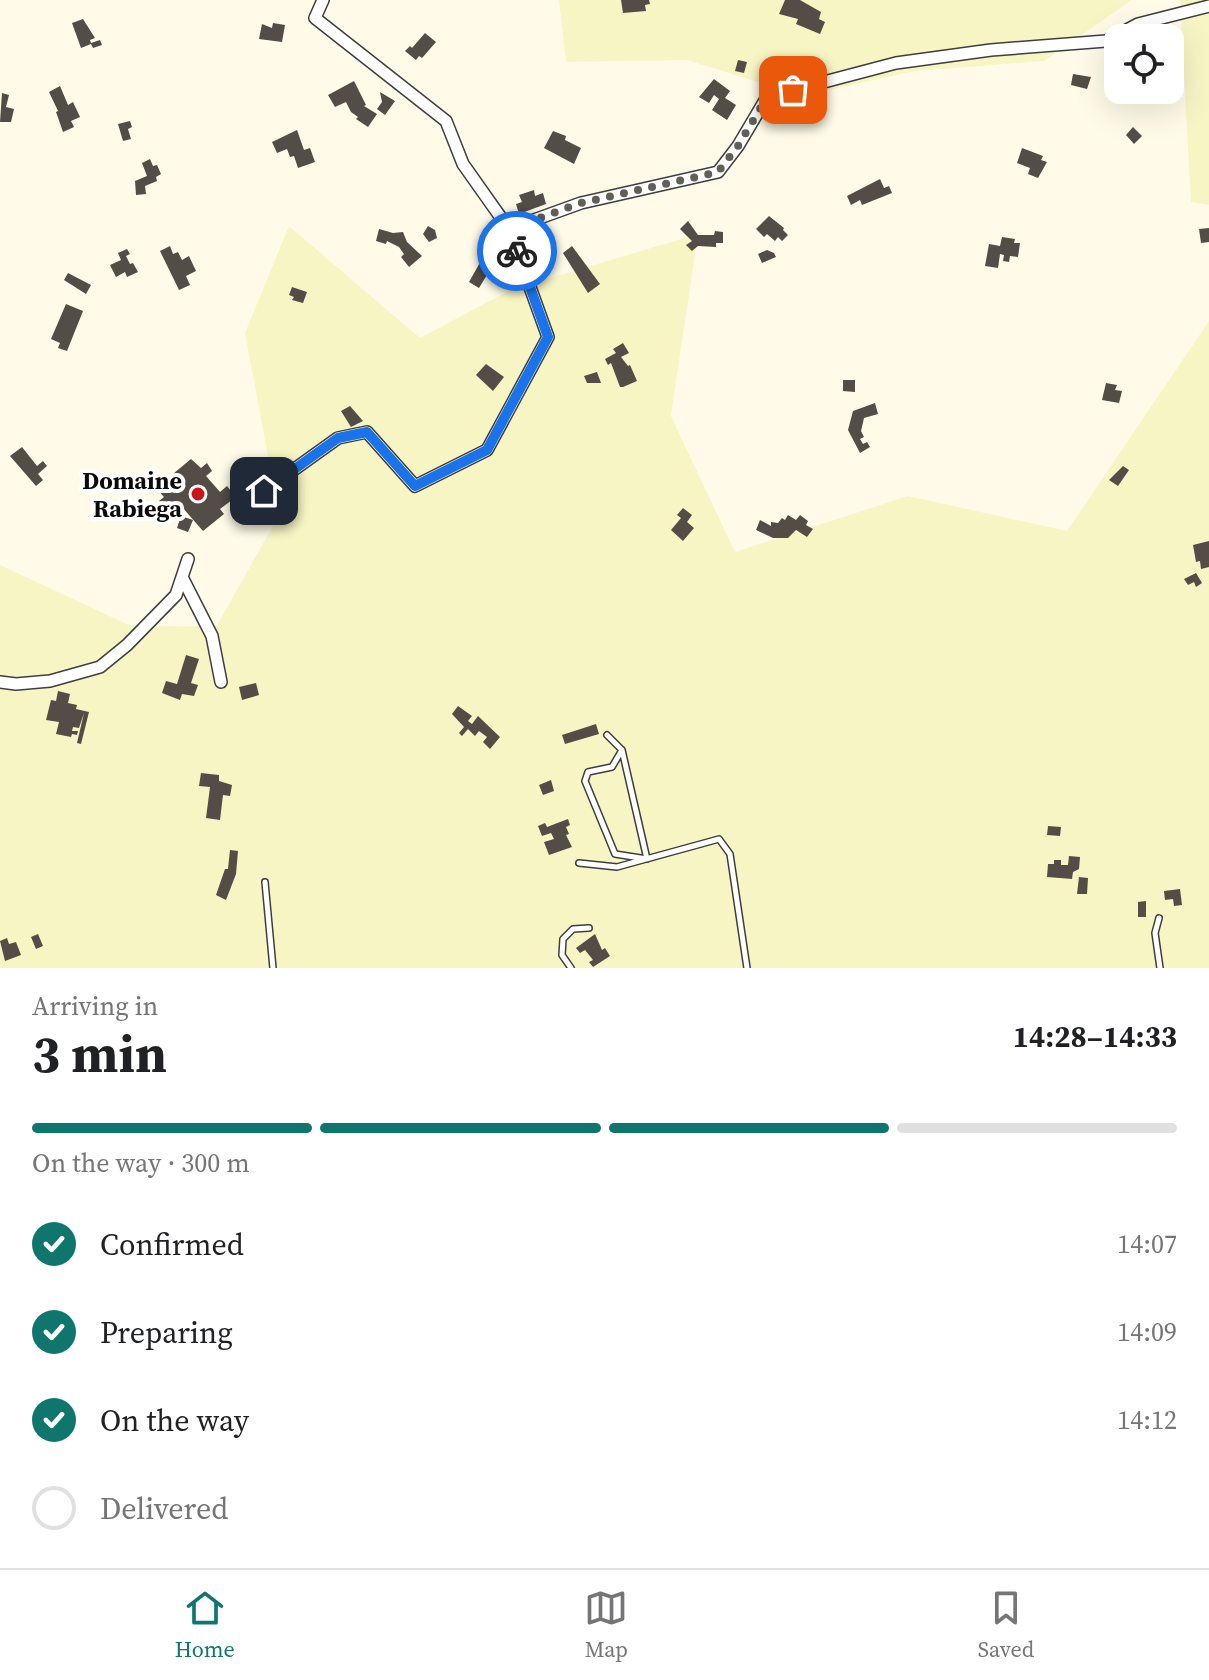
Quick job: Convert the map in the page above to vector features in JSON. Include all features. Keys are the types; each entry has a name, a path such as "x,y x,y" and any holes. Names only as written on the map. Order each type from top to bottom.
{"street":[{"path":"264,491 338,438 367,432 415,486 487,450 548,337 509,229 463,164 446,121 315,18 323,0"},
{"path":"509,229 581,203 718,172 738,146 767,97 896,63 991,50 1106,41 1138,24 1209,6"},
{"path":"0,682 50,681 100,667 127,645 176,595 188,559"},
{"path":"182,577 212,636 221,682"}],"lane":[{"path":"607,735 622,750 647,859"},
{"path":"622,750 612,767 588,772 585,781 615,854 647,859"},
{"path":"579,863 617,867 719,839 730,854 747,968"},
{"path":"265,882 273,968"},
{"path":"1159,918 1155,933 1160,968"},
{"path":"571,968 562,955 563,939 573,929 589,928"}],"shaded area":[{"path":"559,0 1132,0 1044,61 915,71 802,96 687,60 566,62"},
{"path":"1180,0 1209,0 1209,205 1191,202 1184,24 1181,24"},
{"path":"289,226 420,338 510,290 698,234 671,416 735,552 908,496 1067,531 1209,321 1209,968 0,968 0,565 129,625 216,627 279,515 245,333"}],"building":[{"path":"621,0 649,0 650,4 645,5 646,11 623,13"},
{"path":"785,0 800,0 821,12 819,19 825,22 820,34 796,24 798,19 779,14"},
{"path":"83,19 95,38 90,40 91,43 100,40 102,45 93,48 91,44 81,48 72,23"},
{"path":"273,23 285,25 282,42 259,39 262,24 272,28"},
{"path":"425,33 436,42 422,58 419,56 416,60 405,51 410,46 412,48"},
{"path":"738,60 747,62 744,73 735,71"},
{"path":"1073,74 1091,77 1087,89 1071,85"},
{"path":"714,79 730,91 725,98 736,105 727,120 712,110 719,99 714,95 709,103 699,97"},
{"path":"354,81 364,106 377,114 368,127 356,119 358,117 346,102 335,107 328,95"},
{"path":"60,86 68,105 73,102 80,117 71,121 74,127 63,132 49,92"},
{"path":"380,92 395,101 385,115 377,109 382,102"},
{"path":"2,93 9,95 6,107 14,109 11,122 0,122"},
{"path":"130,121 132,127 128,129 131,139 123,141 118,124"},
{"path":"1133,127 1142,136 1134,144 1126,135"},
{"path":"297,130 304,150 310,148 315,162 298,168 294,156 290,157 287,149 277,153 272,142"},
{"path":"553,131 566,136 565,140 581,148 574,164 544,148"},
{"path":"1022,148 1043,156 1041,160 1047,162 1038,178 1028,174 1030,168 1017,163"},
{"path":"150,159 161,174 156,177 157,181 145,186 146,194 136,195 135,181 147,176 142,163"},
{"path":"880,179 884,188 889,186 892,193 862,205 860,200 851,205 847,196"},
{"path":"534,190 535,196 543,193 546,204 519,214 516,204 522,202 519,195"},
{"path":"769,216 788,235 782,241 778,237 775,241 767,234 764,237 756,229"},
{"path":"688,221 698,235 723,232 723,243 716,243 716,247 698,246 692,251 686,245 692,241 680,229"},
{"path":"428,226 435,230 437,238 429,242 423,234"},
{"path":"1209,228 1209,242 1201,243 1199,229"},
{"path":"379,229 403,232 407,242 422,256 409,267 401,257 404,254 399,247 387,241 386,244 376,241"},
{"path":"1002,237 1020,243 1018,257 1010,256 1009,262 1003,261 1004,255 1000,254 998,268 985,266 989,244 1000,246"},
{"path":"170,246 173,254 178,252 182,260 189,256 196,271 186,276 190,285 179,290 160,251"},
{"path":"572,246 600,284 588,293 563,253"},
{"path":"127,249 130,254 126,256 138,272 127,277 125,272 116,277 110,265 121,260 118,253"},
{"path":"767,250 776,257 762,263 758,254"},
{"path":"482,259 493,265 479,288 469,282"},
{"path":"68,273 91,285 86,294 64,280"},
{"path":"292,287 307,292 303,303 292,300 294,297 289,295"},
{"path":"66,304 83,311 67,351 58,348 60,343 51,339"},
{"path":"623,343 629,353 621,357 630,365 637,381 620,387 611,363 608,365 605,359 616,353 613,349"},
{"path":"486,364 504,377 493,391 476,375"},
{"path":"597,372 601,383 587,383 584,376"},
{"path":"843,380 855,380 855,392 843,391"},
{"path":"1106,383 1117,385 1115,390 1122,391 1119,403 1102,400"},
{"path":"875,403 878,414 864,418 861,431 864,437 860,439 870,447 860,453 848,430 853,411"},
{"path":"350,406 363,421 351,427 341,411"},
{"path":"22,447 37,466 43,461 47,466 38,474 43,480 36,486 10,456"},
{"name":"Domaine Rabiega","path":"191,459 201,468 207,463 212,471 206,476 220,492 227,486 236,497 220,509 224,514 203,531 182,507 171,516 159,501 164,497 156,488"},
{"path":"1123,466 1129,470 1118,486 1109,480"},
{"path":"683,508 692,515 687,522 694,528 683,541 671,530 681,518 677,515"},
{"path":"788,515 796,520 800,515 808,521 806,525 813,529 807,537 796,530 788,538 773,538 756,530 760,520 771,526 771,522 778,523"},
{"path":"181,516 193,520 188,532 177,528"},
{"path":"1209,541 1209,567 1201,569 1200,561 1196,562 1193,545"},
{"path":"1196,573 1202,583 1196,587 1194,582 1188,585 1184,579"},
{"path":"186,655 199,659 191,683 198,685 194,696 182,694 180,700 162,693 166,681 177,684"},
{"path":"256,683 259,695 242,700 239,687"},
{"path":"58,691 70,694 68,703 77,705 76,709 89,712 81,744 77,743 84,713 79,728 73,727 72,731 78,731 77,735 72,734 71,737 56,734 59,722 46,720 51,700 56,701"},
{"path":"458,706 472,716 468,721 472,724 478,716 500,737 490,749 483,742 487,737 479,731 475,736 468,729 462,736 459,733 464,727 452,714"},
{"path":"596,724 599,734 565,744 562,735"},
{"path":"201,773 219,775 219,781 232,785 230,796 223,795 220,820 206,818 210,787 199,786"},
{"path":"551,780 554,791 543,795 539,785"},
{"path":"568,819 570,825 566,827 569,834 566,835 572,847 549,855 544,842 554,839 551,833 542,836 538,826 545,823 547,827"},
{"path":"1048,826 1061,827 1060,836 1047,835"},
{"path":"230,850 238,851 236,874 226,900 216,895 225,869 228,869"},
{"path":"1069,856 1080,857 1079,869 1073,872 1072,879 1047,877 1048,864 1061,860 1061,865 1068,865"},
{"path":"1079,877 1088,878 1087,894 1077,894"},
{"path":"1180,889 1182,905 1174,906 1173,899 1165,900 1164,891"},
{"path":"1146,901 1146,917 1138,917 1138,902"},
{"path":"38,934 43,946 36,949 31,937"},
{"path":"595,934 602,950 605,948 610,956 593,967 589,962 593,960 585,950 580,953 576,948"},
{"path":"7,938 9,944 16,942 21,955 5,961 0,941"}],"way so far":[{"path":"517,251 509,229 581,203 718,172 738,146 767,97 793,90"}],"place":[{"name":"Domaine Rabiega","path":"198,494"}],"route":[{"path":"264,491 338,438 367,432 415,486 487,450 548,337 517,251"}]}
